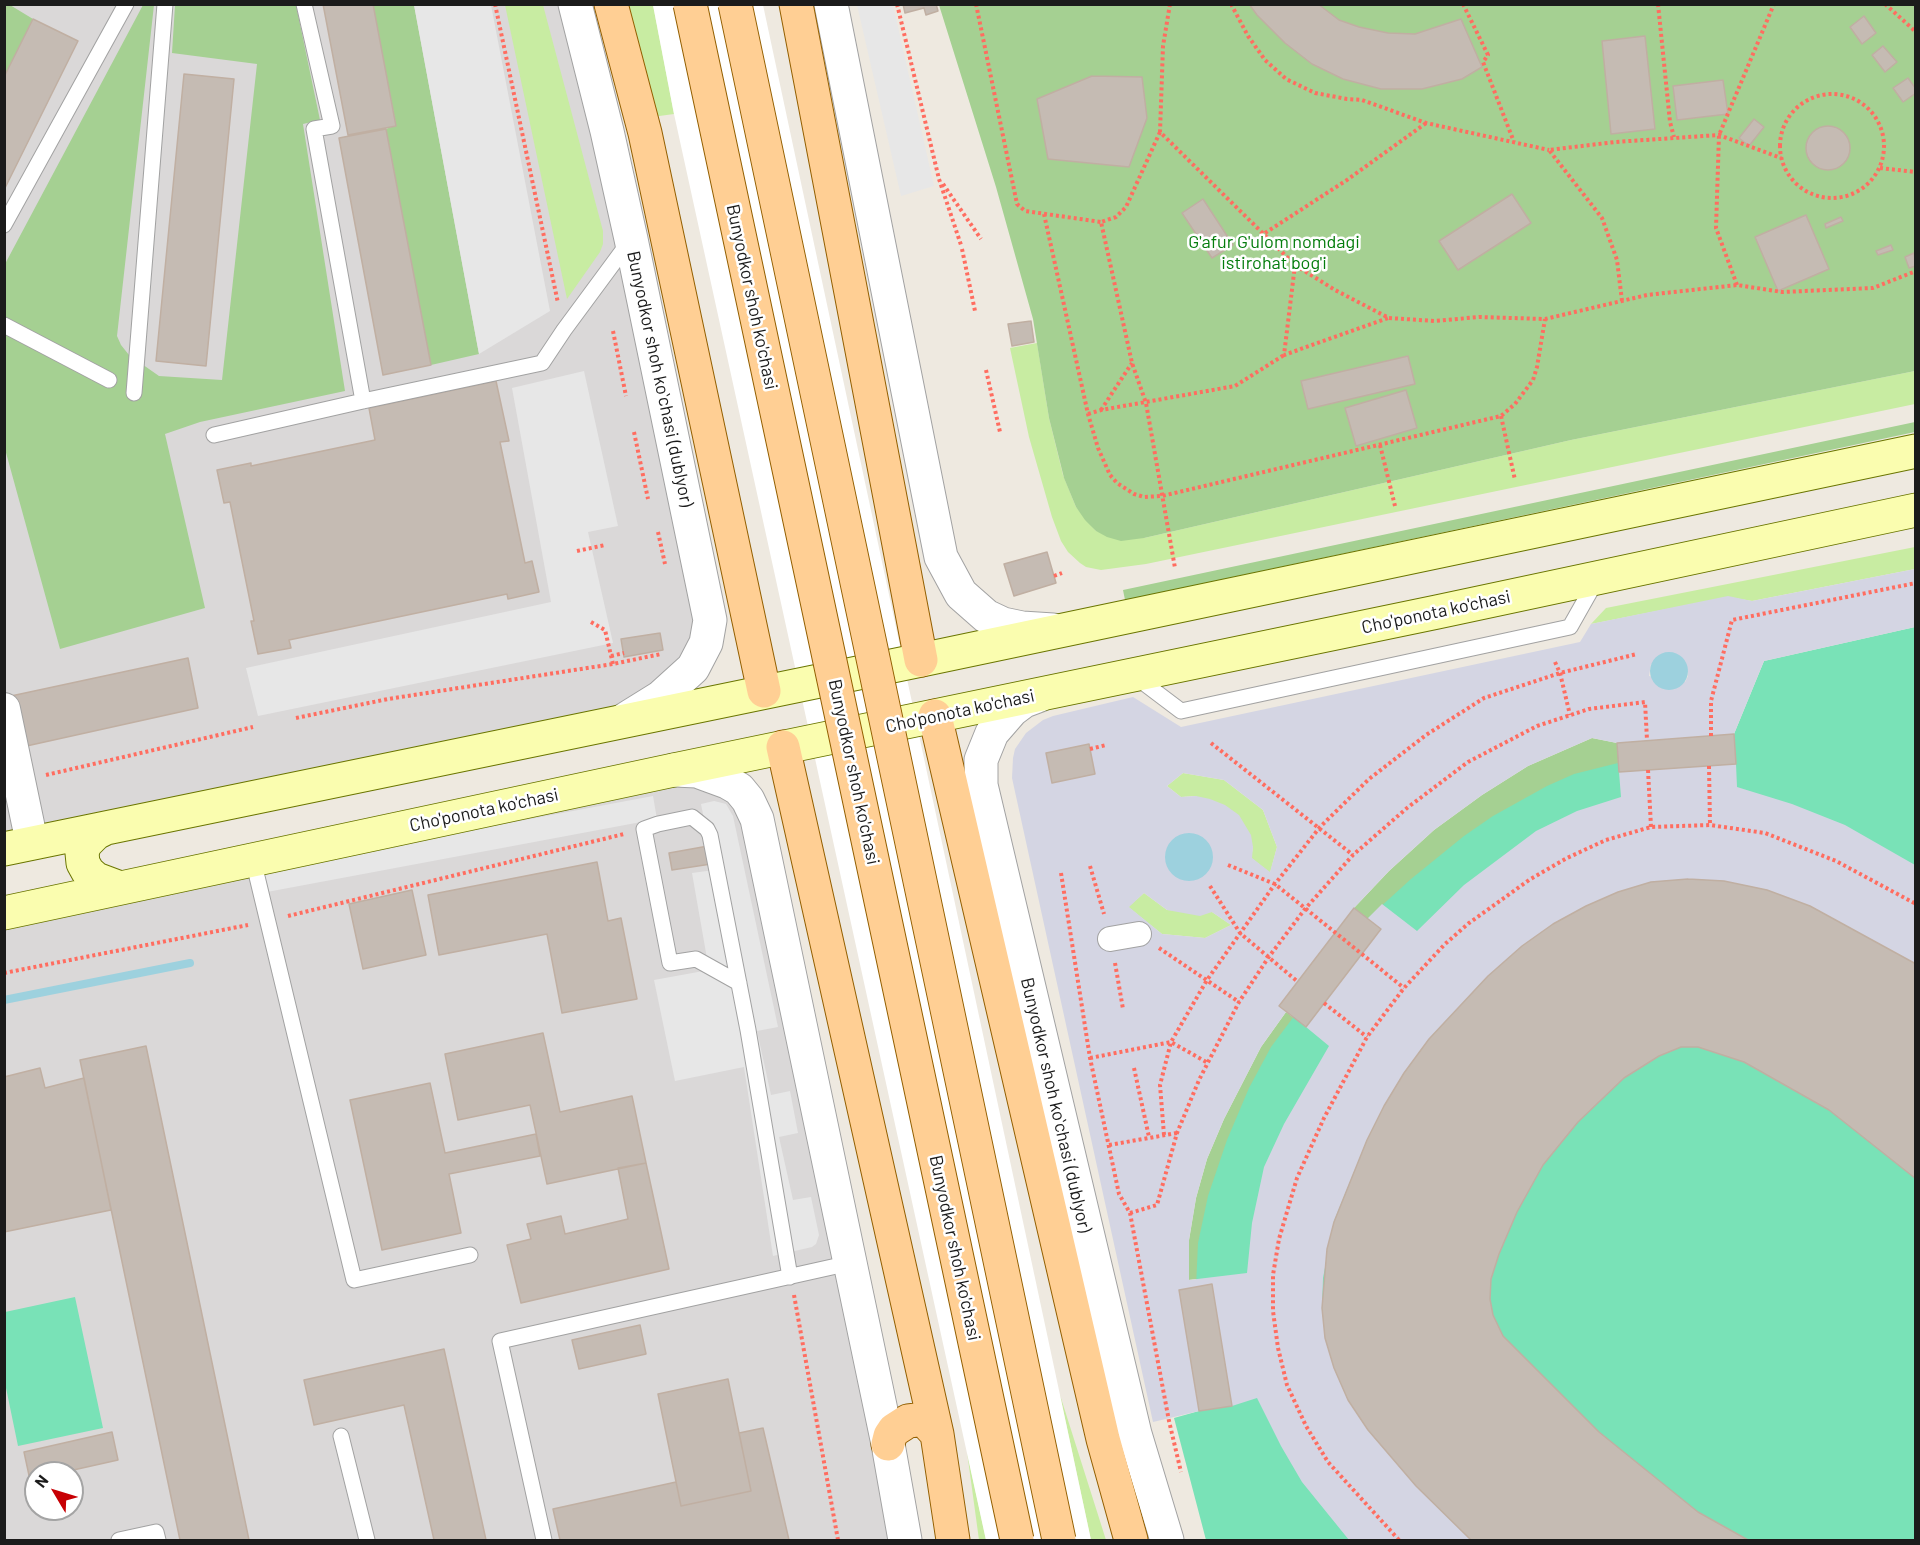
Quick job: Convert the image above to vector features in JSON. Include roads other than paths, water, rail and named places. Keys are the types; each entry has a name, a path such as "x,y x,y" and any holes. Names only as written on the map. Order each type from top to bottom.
{"main road":[{"path":"611,4 645,133 764,691"},
{"name":"Bunyodkor shoh ko'chasi","path":"690,4 1017,1540"},
{"path":"735,4 1059,1540"},
{"path":"796,4 921,660"},
{"path":"18,846 921,660 1916,451"},
{"name":"Cho'ponota ko'chasi","path":"4,913 1916,510"},
{"path":"935,716 1102,1438 1131,1540"},
{"path":"783,747 937,1434 953,1540"},
{"path":"106,828 88,839 83,848 83,863 96,879 120,888"},
{"path":"888,1444 894,1430 908,1421 926,1422 937,1434"}],"street":[{"name":"Bunyodkor shoh koʻchasi (dublyor)","path":"575,4 631,239 710,620 706,643 693,668 661,697 624,720"},
{"path":"831,4 941,557 961,594 986,616 1004,624 1022,628 1044,631 1067,629"},
{"name":"Bunyodkor shoh koʻchasi (dublyor)","path":"1043,693 1024,701 1012,710 992,733 981,760 981,785 1132,1423 1167,1540"},
{"path":"4,709 18,782 18,846"},
{"path":"669,771 697,771 728,782 739,789 748,800 756,819 888,1444 905,1540"},
{"path":"1110,939 1139,934"}],"lane":[{"path":"4,225 126,4"},
{"path":"134,393 165,4"},
{"path":"304,4 332,126 314,129 363,400"},
{"path":"214,435 363,400 542,363 631,239"},
{"path":"4,325 109,380"},
{"path":"1134,675 1181,711 1570,627 1598,578"},
{"path":"739,983 696,959 670,963 644,829 692,817 707,829 710,836 739,983 790,1277"},
{"path":"253,860 354,1280 470,1255"},
{"path":"544,1540 500,1341 850,1263"},
{"path":"341,1436 367,1540"},
{"path":"119,1540 156,1532 158,1540"}],"water":[{"path":"1669,652 1683,657 1688,671 1683,685 1669,690 1655,685 1650,671 1655,657"},
{"path":"1184,833 1194,833 1206,840 1213,852 1213,862 1206,874 1194,881 1184,881 1169,870 1165,862 1165,852 1176,837"}],"waterway":[{"path":"4,1000 190,963"}],"park label":[{"name":"G'afur G'ulom nomdagi istirohat bog'i","path":"1274,252"}]}
